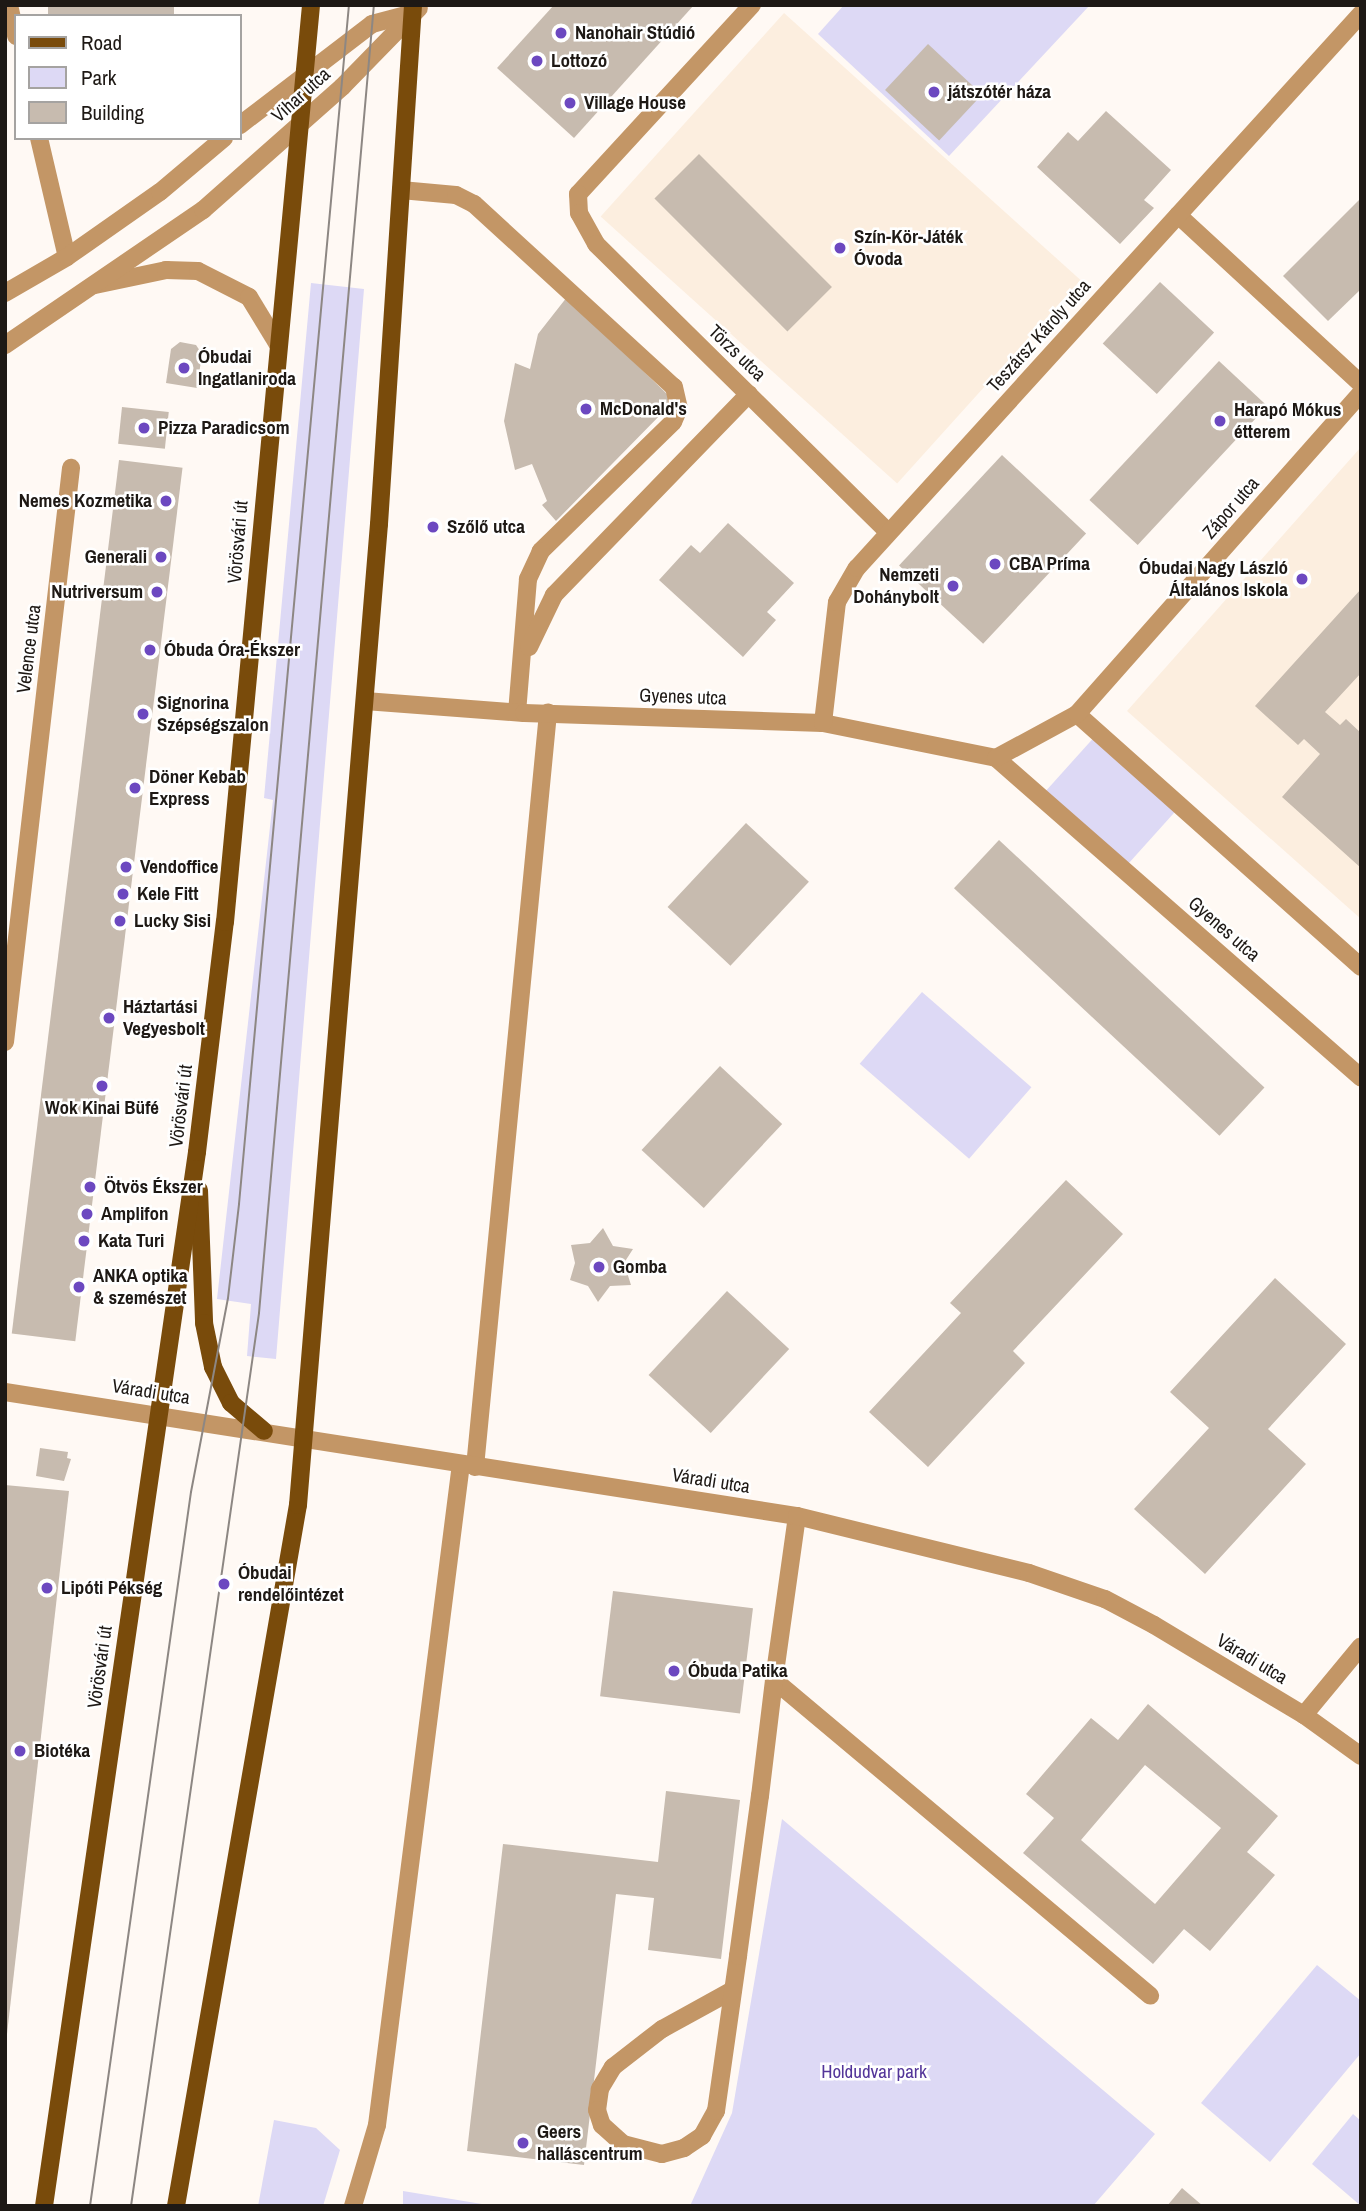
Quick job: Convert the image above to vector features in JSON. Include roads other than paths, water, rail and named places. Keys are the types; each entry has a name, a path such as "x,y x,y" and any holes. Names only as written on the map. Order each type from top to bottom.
{"main road":[{"name":"Vörösvári út","path":"44,2206 197,1152 225,922 277,343 303,121 311,5"},
{"path":"176,2206 227,1933 295,1527 305,1438 365,701 416,8"},
{"path":"197,1152 207,1342 214,1367 231,1403 264,1431"}],"street":[{"path":"9,5 14,27"},
{"name":"Törzs utca","path":"752,5 578,194 583,225 596,244 888,532"},
{"name":"Vihar utca","path":"242,123 372,24 416,8"},
{"name":"Vihar utca","path":"5,345 203,210 303,121 416,8"},
{"name":"Teszársz Károly utca","path":"823,723 837,601 857,568 1361,14"},
{"path":"39,140 67,257"},
{"path":"5,293 67,257 160,192 222,140"},
{"path":"401,190 456,195 474,204 674,387 679,408 673,422 541,551 528,579 520,713"},
{"path":"1178,215 1361,384"},
{"path":"95,285 166,270 198,271 249,297 277,343"},
{"name":"Zápor utca","path":"1077,715 1361,393"},
{"path":"520,713 530,643 554,595 749,394"},
{"name":"Velence utca","path":"5,1042 71,468"},
{"name":"Gyenes utca","path":"365,701 520,713 823,723 996,758 1361,1077"},
{"path":"353,2206 377,2125 450,1555 468,1465 548,713"},
{"path":"996,758 1077,715 1361,967"},
{"name":"Váradi utca","path":"5,1392 797,1516 1071,1585 1154,1625 1304,1715 1361,1756"},
{"path":"733,1990 662,2029 613,2067 600,2089 597,2110 602,2125 622,2144 662,2154 684,2148 702,2136 716,2111 733,1990 774,1680 797,1516"},
{"path":"1304,1715 1361,1646"},
{"path":"774,1680 1150,1996"}],"tram line":[{"path":"90,2206 191,1492 228,1298 239,1204 349,5"},
{"path":"131,2206 259,1313 374,5"}],"place":[{"name":"Nanohair Stúdió","path":"561,33"},
{"name":"Lottozó","path":"537,61"},
{"name":"játszótér háza","path":"934,92"},
{"name":"Village House","path":"570,103"},
{"name":"Szín-Kör-Játék Óvoda","path":"840,248"},
{"name":"Óbudai Ingatlaniroda","path":"184,368"},
{"name":"McDonald's","path":"586,409"},
{"name":"Harapó Mókus étterem","path":"1220,421"},
{"name":"Pizza Paradicsom","path":"144,428"},
{"name":"Nemes Kozmetika","path":"166,501"},
{"name":"Szőlő utca","path":"433,527"},
{"name":"Generali","path":"161,557"},
{"name":"CBA Príma","path":"995,564"},
{"name":"Óbudai Nagy László Általános Iskola","path":"1302,579"},
{"name":"Nemzeti Dohánybolt","path":"953,586"},
{"name":"Nutriversum","path":"157,592"},
{"name":"Óbuda Óra-Ékszer","path":"150,650"},
{"name":"Signorina Szépségszalon","path":"143,714"},
{"name":"Döner Kebab Express","path":"135,788"},
{"name":"Vendoffice","path":"126,867"},
{"name":"Kele Fitt","path":"123,894"},
{"name":"Lucky Sisi","path":"120,921"},
{"name":"Háztartási Vegyesbolt","path":"109,1018"},
{"name":"Wok Kinai Büfé","path":"102,1086"},
{"name":"Ötvös Ékszer","path":"90,1187"},
{"name":"Amplifon","path":"87,1214"},
{"name":"Kata Turi","path":"84,1241"},
{"name":"Gomba","path":"599,1267"},
{"name":"ANKA optika & szemészet","path":"79,1287"},
{"name":"Óbudai rendelőintézet","path":"224,1584"},
{"name":"Lipóti Pékség","path":"47,1588"},
{"name":"Óbuda Patika","path":"674,1671"},
{"name":"Biotéka","path":"20,1751"},
{"name":"Geers halláscentrum","path":"523,2143"}],"park label":[{"name":"Holdudvar park","path":"874,2072"}]}
